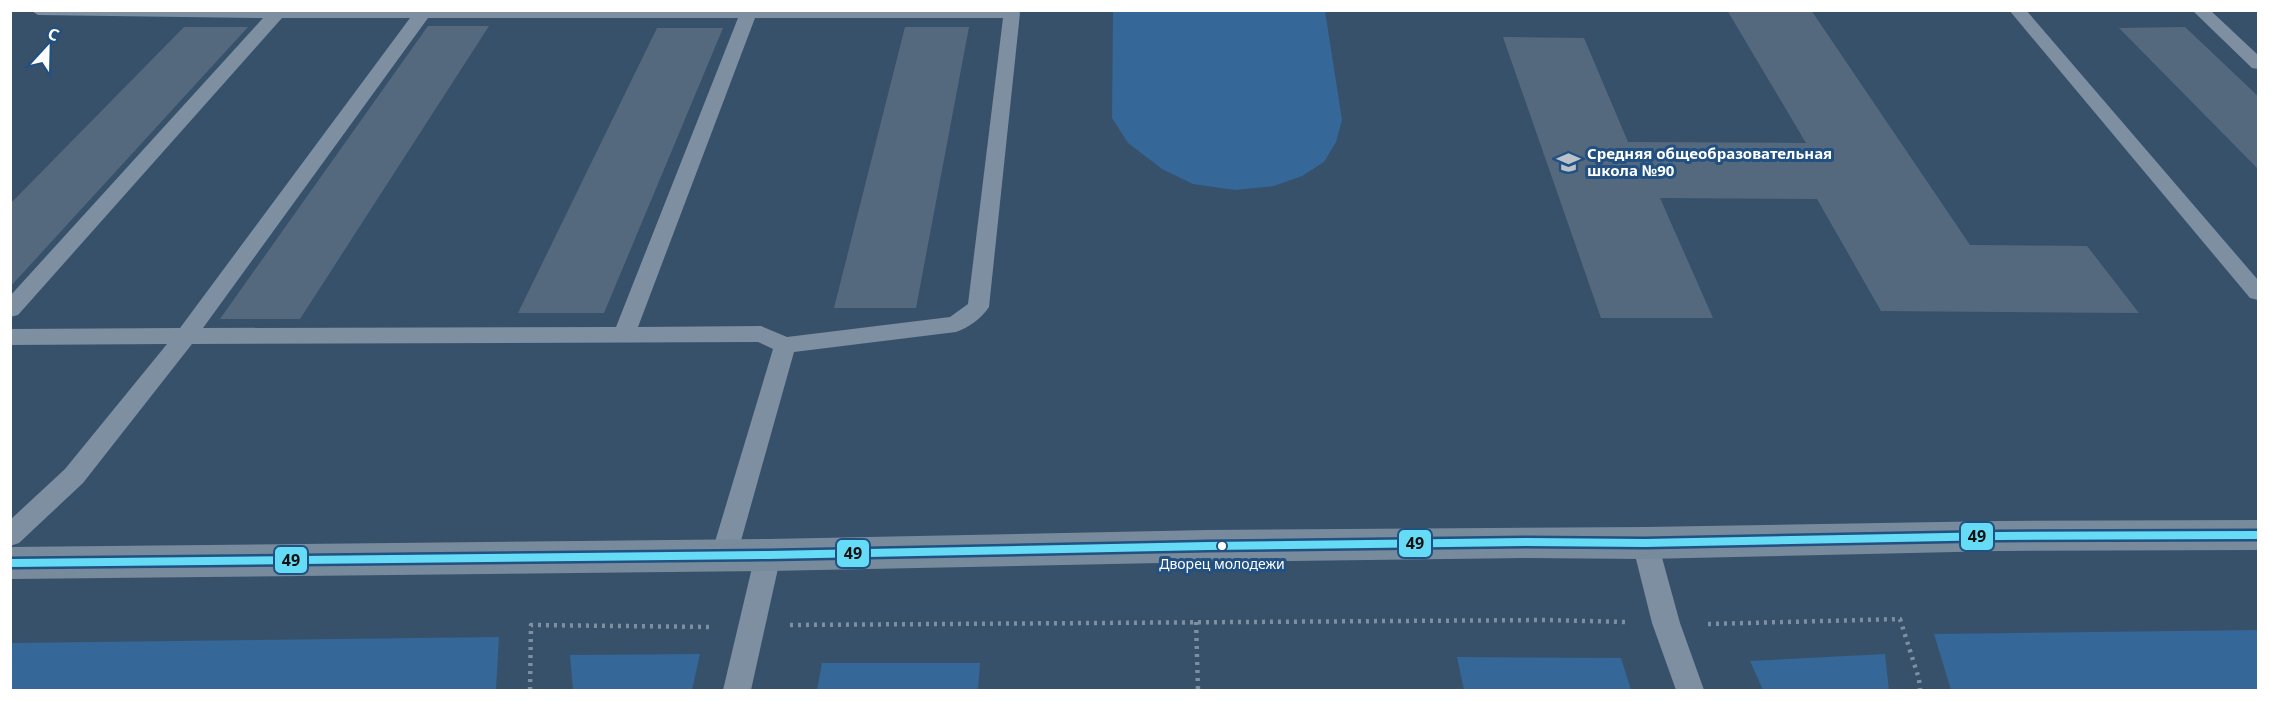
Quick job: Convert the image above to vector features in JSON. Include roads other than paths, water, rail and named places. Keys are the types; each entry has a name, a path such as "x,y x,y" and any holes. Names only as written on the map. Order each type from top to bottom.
{"main road":[{"path":"10,563 768,555 1196,546 1645,543 1988,536 2259,535"}],"lane":[{"path":"10,337 761,334 785,345 956,324 978,307 1012,12 422,14 38,10"},
{"path":"2017,10 2259,293"},
{"path":"2200,10 2259,64"},
{"path":"10,310 266,12"},
{"path":"10,536 74,476 186,336 422,14"},
{"path":"624,335 748,14"},
{"path":"724,555 785,345"},
{"path":"1645,543 1666,623 1690,690"},
{"path":"737,690 768,555"}],"place":[{"name":"Средняя общеобразовательная школа №90","path":"1569,162"},
{"name":"Дворец молодежи","path":"1222,546"}]}
